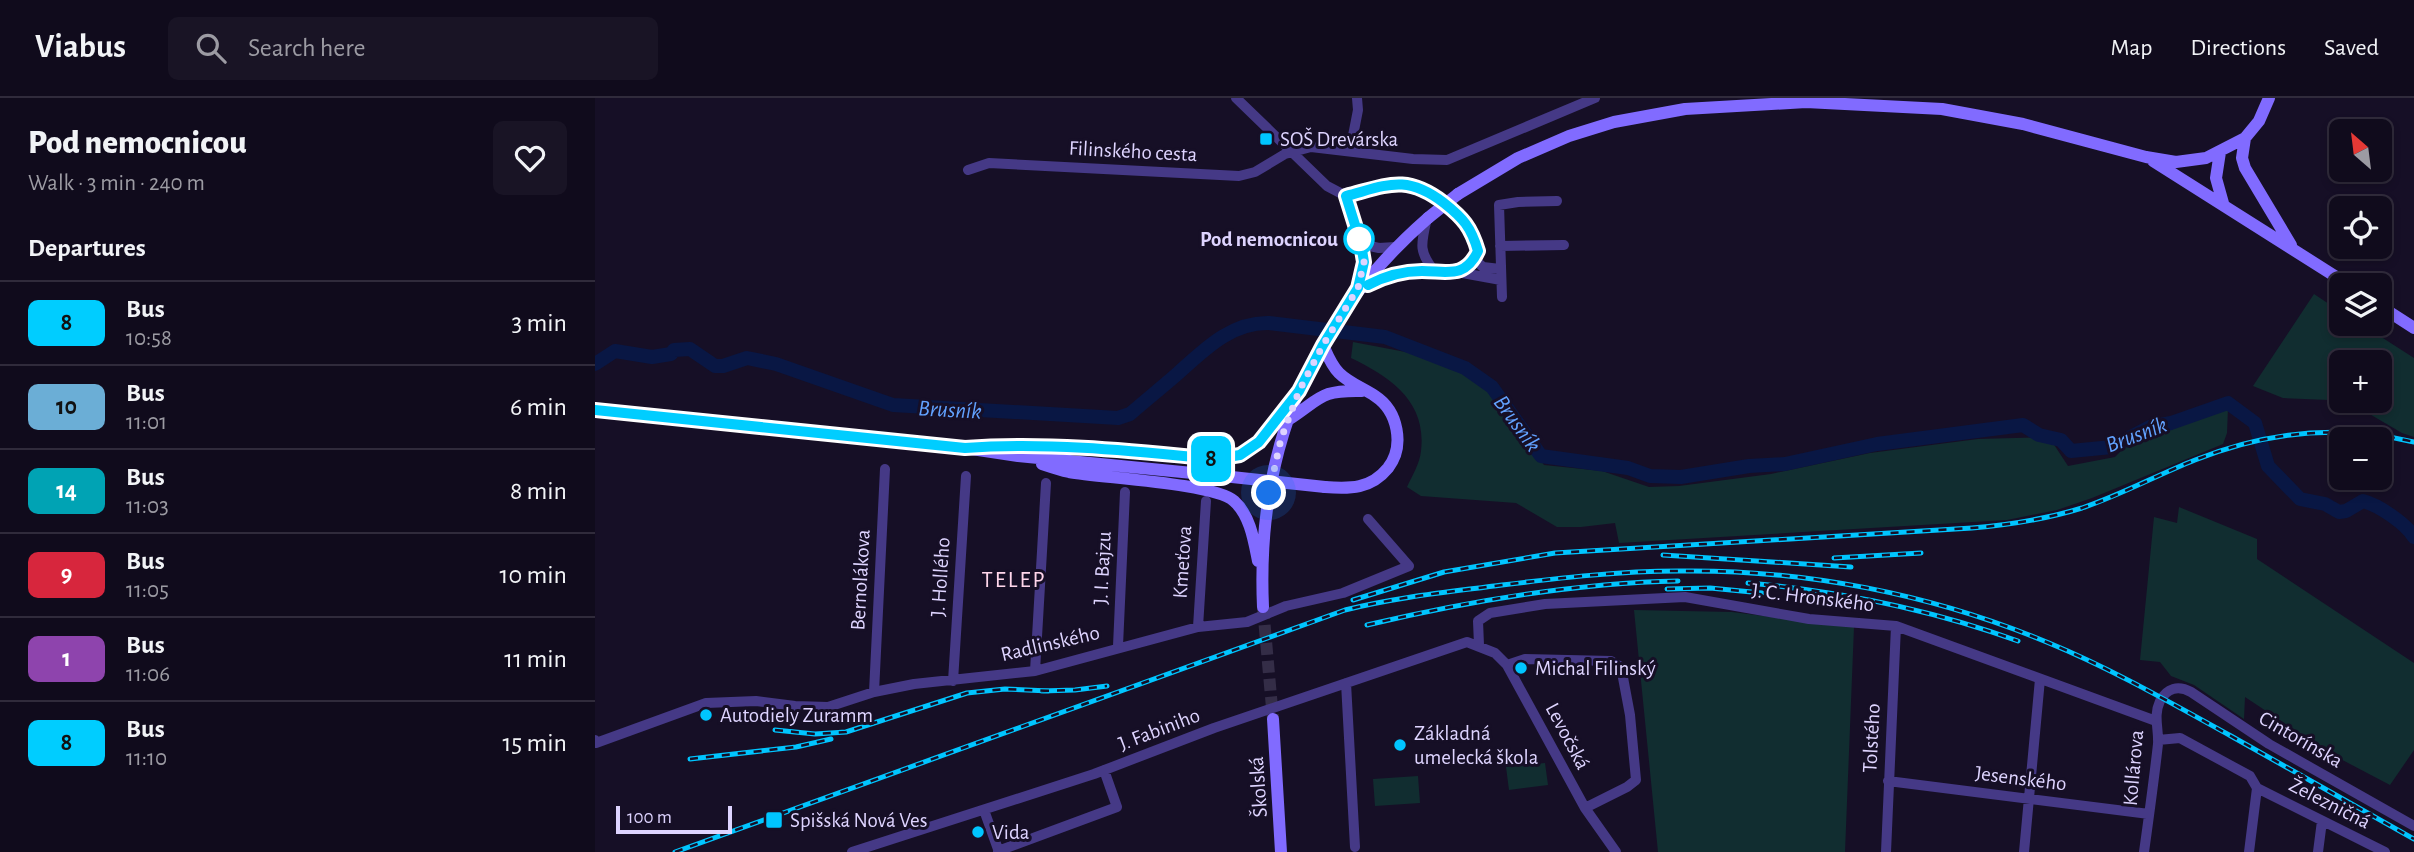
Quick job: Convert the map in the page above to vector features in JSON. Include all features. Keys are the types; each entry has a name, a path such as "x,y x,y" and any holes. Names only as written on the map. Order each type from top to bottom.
{"main road":[{"path":"1263,607 1265,515 1273,471 1299,391 1323,344 1355,293 1395,247 1458,194 1532,151 1614,122 1685,110 1773,103 1841,102 1942,109 2060,133 2147,157 2185,161 2206,158 2245,138 2259,121 2269,98"},
{"path":"2245,138 2242,159 2245,169 2293,248"},
{"path":"2220,152 2245,169"},
{"path":"2220,152 2215,178 2223,204"},
{"path":"2147,157 2331,273"},
{"path":"2392,314 2414,328"},
{"path":"595,410 1325,487 1348,489 1368,485 1391,465 1397,449 1396,426 1385,404 1336,371 1323,344"},
{"path":"1288,421 1325,394 1345,390 1366,391"},
{"path":"965,448 1009,445 1092,447 1215,459 1230,458 1250,450 1259,442 1299,391"},
{"path":"1018,456 1066,471 1226,495 1240,508 1251,532 1262,575"},
{"name":"Školská","path":"1273,719 1281,852"}],"street":[{"path":"1236,98 1327,186 1346,196 1398,184 1414,185 1427,190 1472,230 1478,251 1473,262 1456,272"},
{"path":"1350,151 1359,110 1357,98"},
{"path":"1292,152 1311,146 1413,159 1447,160 1594,98"},
{"name":"Filinského cesta","path":"968,170 989,163 1239,176 1255,172 1292,152"},
{"path":"1346,196 1364,262 1355,293"},
{"path":"1501,297 1499,205 1557,201"},
{"path":"1427,218 1421,244 1426,261 1435,272"},
{"path":"1361,244 1379,248 1395,247"},
{"path":"1500,246 1564,245"},
{"path":"1474,259 1483,267 1500,269"},
{"path":"1355,293 1393,275 1422,271 1456,272 1501,280"},
{"name":"Bernolákova","path":"874,692 885,469"},
{"name":"J. Hollého","path":"953,681 966,476"},
{"path":"1035,671 1046,483"},
{"name":"J. I. Bajzu","path":"1118,646 1125,492"},
{"name":"Kmeťova","path":"1198,627 1206,501"},
{"name":"Radlinského","path":"595,740 596,743 706,703 756,701 795,706 828,706 874,692 914,684 1035,671 1118,646 1198,627 1247,622 1286,606 1343,593 1409,566 1368,519"},
{"name":"J. C. Hronského","path":"1479,645 1478,621 1490,613 1545,604 1685,597 1809,619 1896,626 2156,721"},
{"name":"Tolstého","path":"1886,852 1896,626"},
{"name":"J. Fabiniho","path":"852,852 872,850 1457,645 1468,642 1479,645"},
{"name":"Levočská","path":"1479,645 1495,653 1507,665 1585,808 1616,852"},
{"path":"1507,665 1525,659 1611,661 1621,667 1630,715 1636,780 1585,808"},
{"path":"2024,852 2040,679"},
{"path":"1346,683 1355,847"},
{"name":"Cintorínska","path":"2169,690 2182,688 2192,692 2262,739 2414,826"},
{"name":"Kollárova","path":"2144,852 2158,740 2158,706 2169,690"},
{"path":"2158,740 2180,738 2250,776 2257,788 2249,852"},
{"path":"984,810 999,851 1117,807 1104,770"},
{"name":"Jesenského","path":"1888,781 2149,814"},
{"name":"Železničná","path":"2257,788 2385,852"},
{"path":"2318,852 2322,821"}],"green space":[{"path":"2314,294 2329,304 2329,336 2380,336 2414,358 2414,437 2368,413 2392,413 2392,350 2329,350 2329,400 2283,398 2253,386"},
{"path":"1353,342 1416,354 1484,382 1544,465 1602,471 1649,487 1679,486 1771,474 1870,453 1978,439 2049,437 2068,466 2115,457 2139,433 2161,423 2228,408 2227,433 2223,444 2092,498 2057,510 2007,520 1619,543 1615,523 1557,527 1516,503 1421,496 1407,487 1420,456 1421,433 1418,418 1412,405 1392,383 1351,358"},
{"path":"2179,507 2257,539 2257,559 2414,663 2414,750 2390,785 2331,754 2245,697 2244,719 2194,685 2171,676 2160,662 2140,660 2154,517 2177,523"},
{"path":"1634,610 1732,612 1854,627 1845,852 1658,852"},
{"path":"1545,763 1548,785 1509,790 1506,767"},
{"path":"1418,776 1420,803 1375,806 1373,779"}],"waterway":[{"name":"Brusník","path":"595,364 615,351 652,357 671,354 674,350 690,349 715,366 747,358 776,364 893,405 1118,418 1130,414 1218,340 1242,327 1269,323 1385,337 1465,368 1492,387 1541,456 1628,468 1650,476 1681,477 1749,466 1785,464 1877,444 2023,425 2039,435 2061,440 2071,451 2112,447 2150,427 2171,423 2228,403 2255,423 2268,466 2300,499 2325,504 2339,512 2363,501 2377,506 2405,526 2414,537"}],"tunnel":[{"path":"1263,607 1273,719"}],"railway":[{"path":"1353,600 1444,572 1555,553 1972,528 2027,521 2082,508 2221,450 2276,437 2331,432 2386,436 2414,442"},
{"path":"1834,558 1921,553"},
{"path":"1663,555 1851,567"},
{"path":"675,852 1345,610 1404,598 1524,582 1656,571 1725,572 1820,580 1913,598 2005,626 2072,653 2141,687 2414,839"},
{"path":"1367,625 1444,608 1561,589 1678,581"},
{"path":"1748,583 1885,603 2018,641"},
{"path":"1667,589 1710,588 1762,593"},
{"path":"1041,691 1107,686"},
{"path":"775,730 815,734 846,732 967,693 1005,689 1049,691"},
{"path":"690,759 796,747 831,739"}],"bus line":[{"name":"8","path":"595,410 965,448 1009,445 1092,447 1215,459 1230,458 1250,450 1259,442 1299,391 1358,288 1364,262 1346,196 1379,187 1414,185 1427,190 1472,230 1478,251 1473,262 1462,270 1454,273 1422,271 1393,275 1368,285"}],"place":[{"name":"SOŠ Drevárska","path":"1266,139"},
{"name":"Pod nemocnicou","path":"1359,239"},
{"name":"Michal Filinský","path":"1521,668"},
{"name":"Autodiely Zuramm","path":"706,715"},
{"name":"Základná umelecká škola","path":"1400,745"},
{"name":"Spišská Nová Ves","path":"774,820"},
{"name":"Vida","path":"978,832"}],"district":[{"name":"TELEP","path":"1014,579"}],"route":[{"path":"1269,493 1281,439 1299,391 1358,288 1364,262 1359,239"}]}
